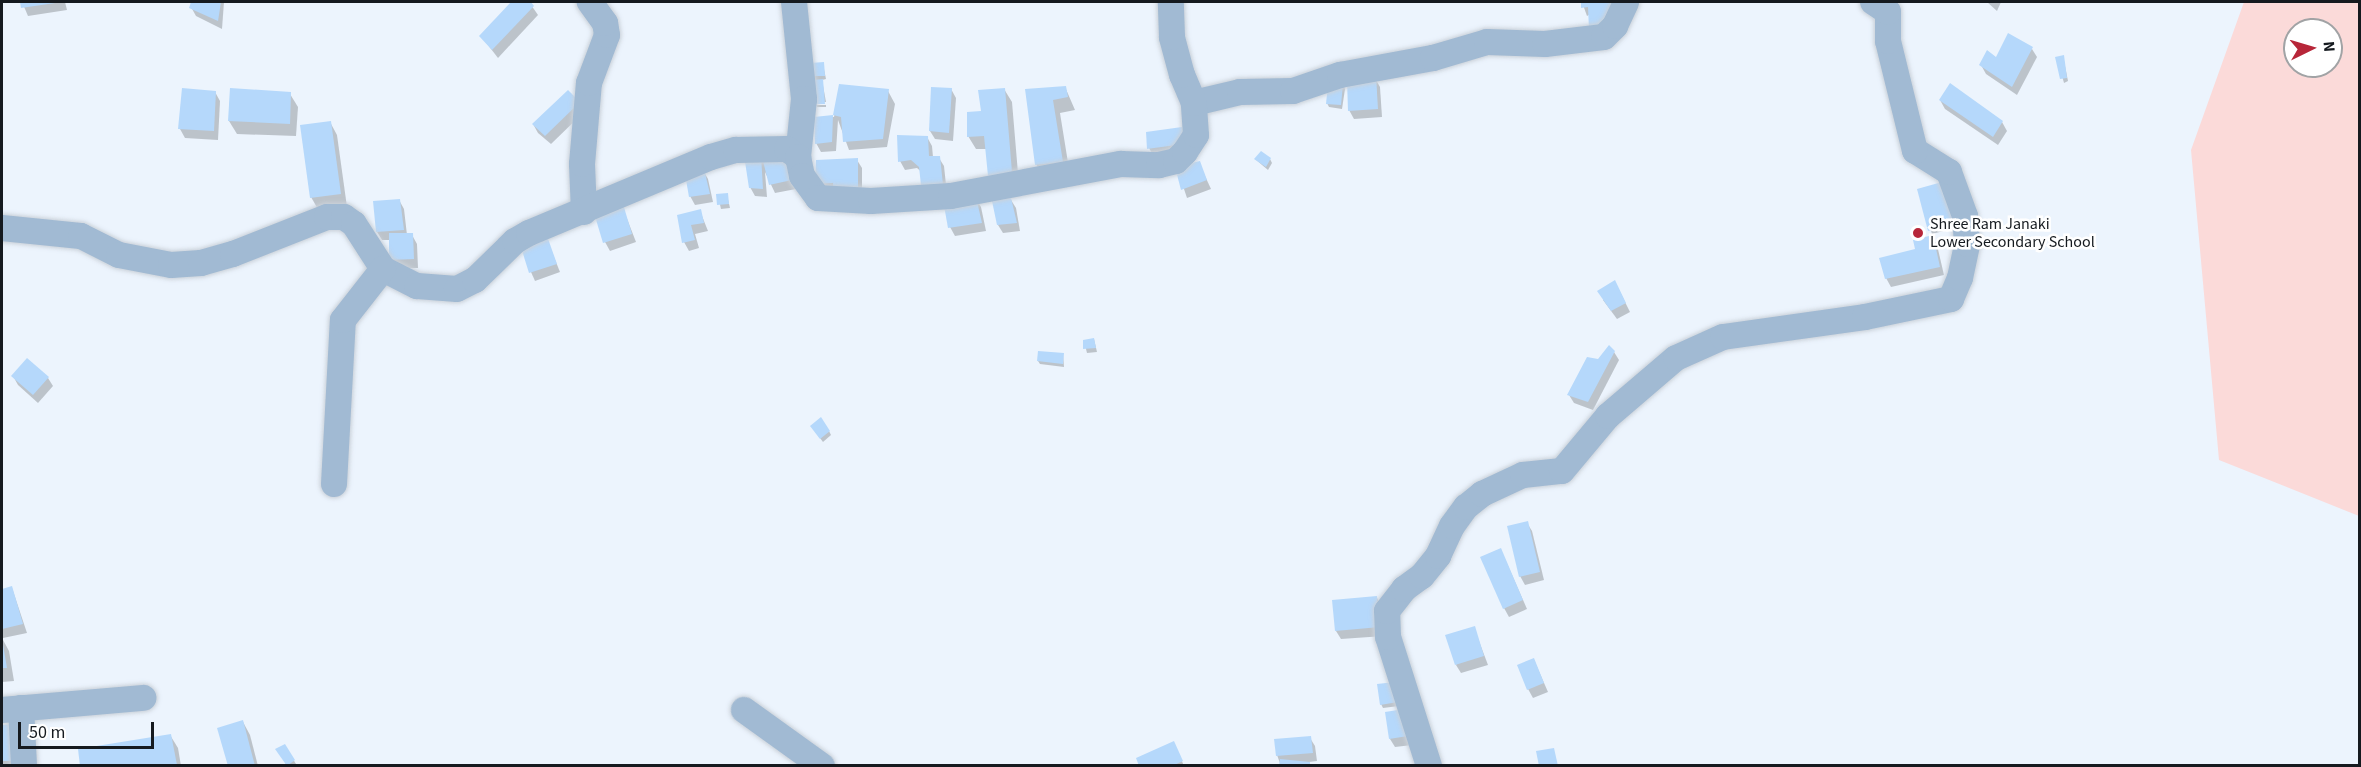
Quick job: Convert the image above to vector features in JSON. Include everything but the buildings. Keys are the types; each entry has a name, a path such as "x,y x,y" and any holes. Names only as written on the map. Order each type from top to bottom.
{"street":[{"path":"584,212 582,164 589,83 607,35 605,23 590,2"},
{"path":"794,2 804,99 798,157 802,176 818,198 871,201 951,196 1121,164 1159,165 1176,161 1196,135 1194,103 1182,75 1172,37 1172,2"},
{"path":"1194,103 1240,92 1293,91 1340,75 1433,58 1487,42 1545,44 1604,37 1615,26 1626,2"},
{"path":"1429,765 1388,637 1387,611 1404,589 1422,576 1438,556 1452,526 1466,507 1482,494 1523,475 1562,471 1608,416 1676,358 1723,337 1865,317 1951,299 1960,278 1967,244 1965,216 1949,172 1915,151 1888,41 1888,12 1873,2"},
{"path":"2,228 81,236 119,255 171,265 212,260 327,217 345,217 354,224 383,270 417,286 457,289 490,267 516,242 711,157 736,150 787,149 798,157"},
{"path":"334,484 342,320 383,270"},
{"path":"24,765 11,709 143,698"},
{"path":"744,710 822,765"}],"shaded area":[{"path":"2244,2 2359,2 2359,516 2219,460 2191,150"}],"place":[{"name":"Shree Ram Janaki Lower Secondary School","path":"1918,233"}]}
